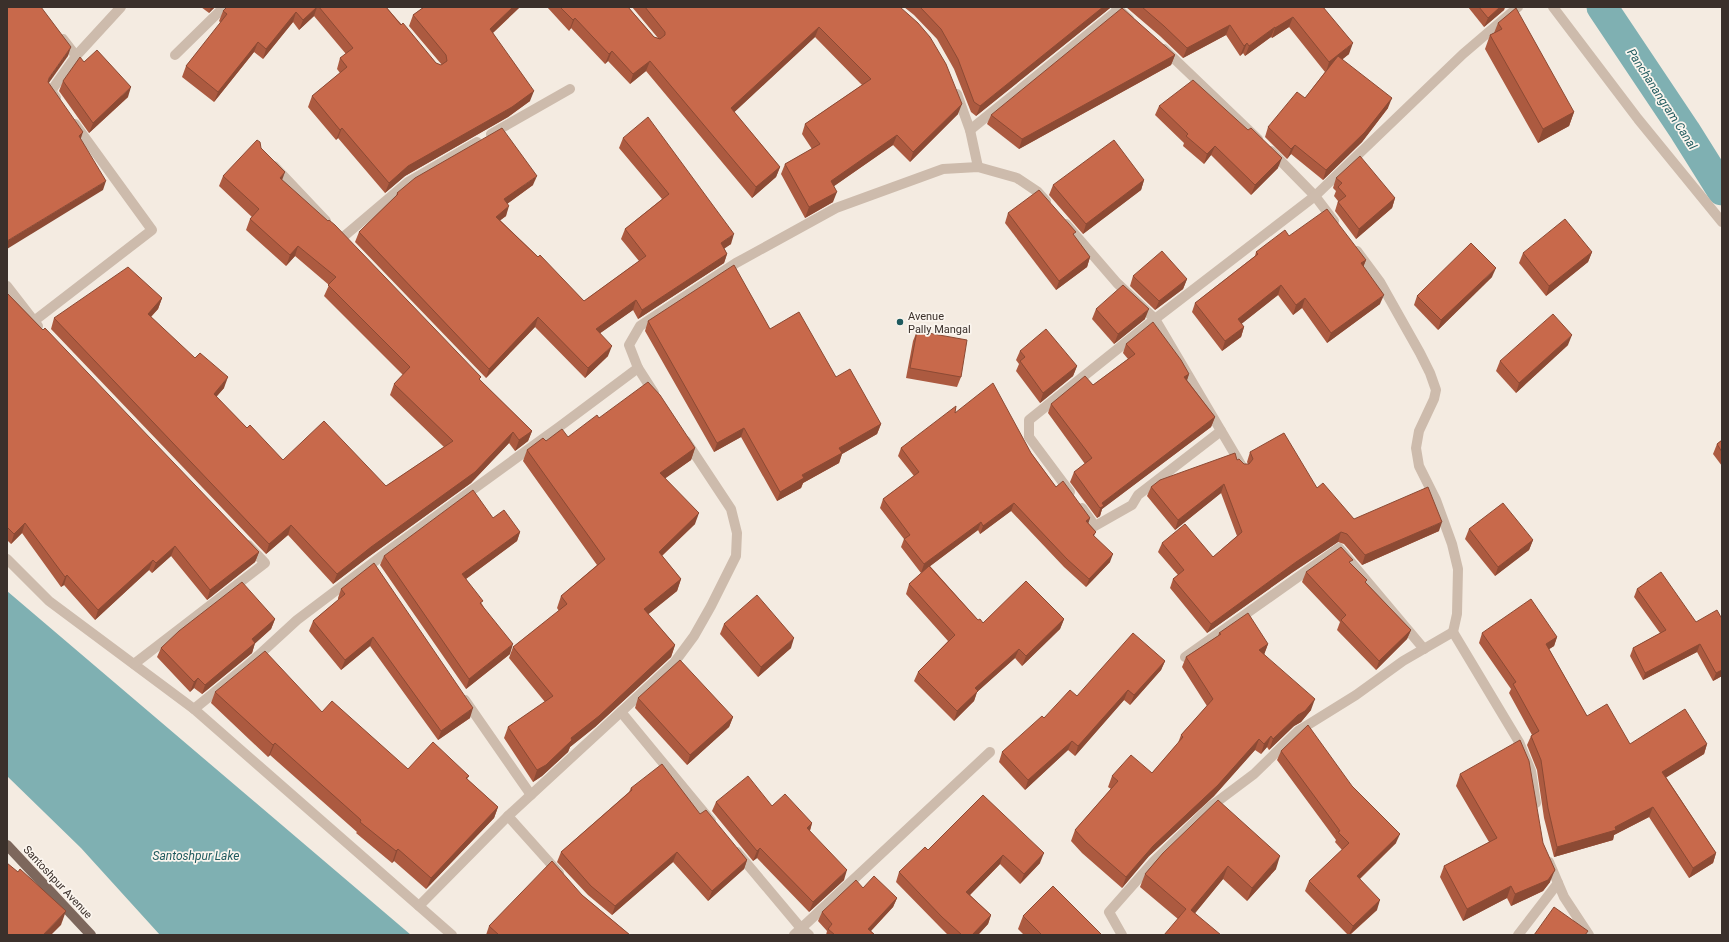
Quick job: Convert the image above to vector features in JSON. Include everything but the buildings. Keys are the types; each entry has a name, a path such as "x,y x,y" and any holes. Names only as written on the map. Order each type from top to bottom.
{"main road":[{"name":"Santoshpur Avenue","path":"7,845 91,935"}],"street":[{"path":"60,103 51,91 76,56 121,7"},
{"path":"175,55 224,7"},
{"path":"1221,431 1138,494 1132,505 1095,526 1029,437 1029,420 1155,319 1314,196 1463,54 1518,7"},
{"path":"1553,7 1638,119 1722,222"},
{"path":"970,130 1117,9 1139,28"},
{"path":"58,32 76,56"},
{"path":"1156,41 1294,174 1338,226"},
{"path":"954,86 970,130 978,167"},
{"path":"267,160 340,235 408,182 570,89"},
{"path":"34,321 152,230 69,115"},
{"path":"659,400 638,368 629,346 640,326 736,263 836,208 943,169 978,167 1017,178 1038,192 1117,282 1155,319 1243,468"},
{"path":"1352,245 1380,282 1420,353 1430,373 1436,390 1434,399 1419,431 1416,448 1419,466 1436,500 1452,544 1458,569 1457,614 1453,632 1519,742 1531,772 1537,812"},
{"path":"7,286 44,332"},
{"path":"194,709 248,665 297,620 373,567 536,439 638,368"},
{"path":"419,906 508,816 674,663 694,636 711,606 736,556 737,533 731,508 680,432"},
{"path":"134,664 265,563 243,540"},
{"path":"1185,657 1339,548 1424,649"},
{"path":"7,559 50,600 194,709 452,935"},
{"path":"1122,935 1109,912 1154,861 1210,807 1254,774 1298,731 1356,695 1403,661 1453,632"},
{"path":"460,692 531,795"},
{"path":"620,712 720,832"},
{"path":"797,931 990,752"},
{"path":"508,816 568,883"},
{"path":"730,844 797,931 809,935"},
{"path":"1545,853 1564,897 1589,935"},
{"path":"1518,935 1558,883"}],"water":[{"name":"Santoshpur Lake","path":"7,591 411,935 160,935 81,848 7,776"}],"waterway":[{"name":"Panchanangram Canal","path":"1602,7 1685,131 1722,190"}],"place":[{"name":"Avenue Pally Mangal","path":"900,322"}]}
